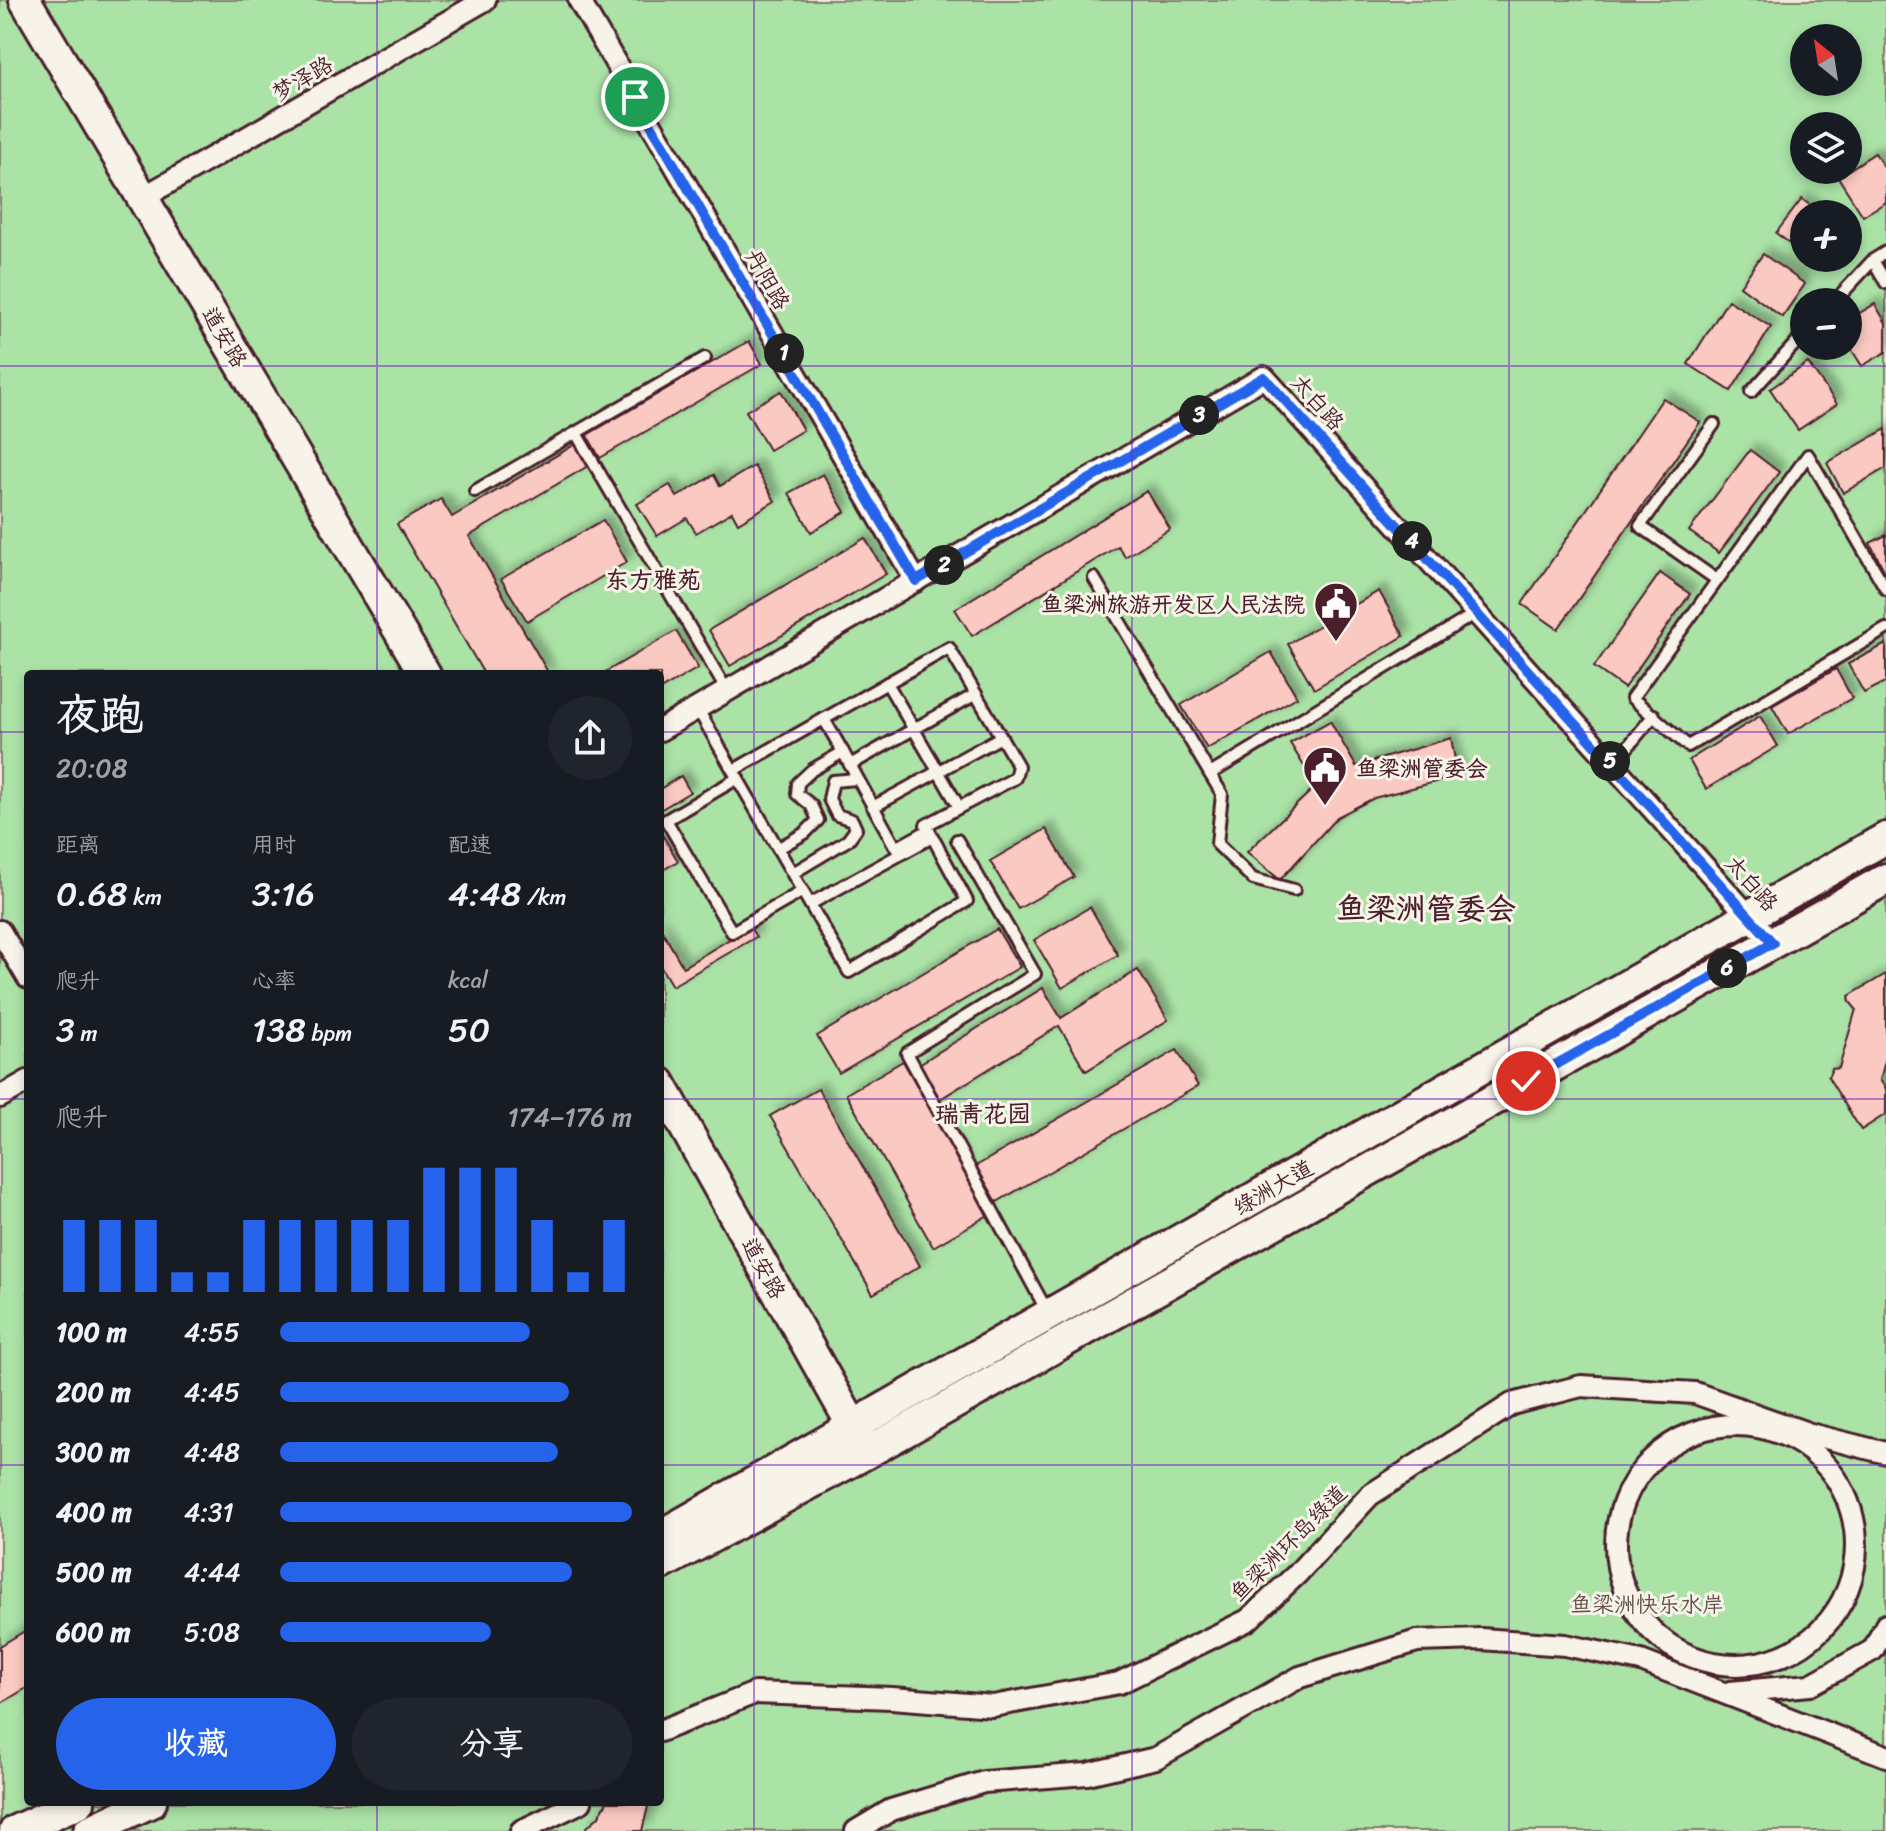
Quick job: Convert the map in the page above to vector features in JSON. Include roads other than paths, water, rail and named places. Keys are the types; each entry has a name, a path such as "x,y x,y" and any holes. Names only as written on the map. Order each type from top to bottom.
{"main road":[{"name":"道安路","path":"25,0 423,670"},
{"name":"绿洲大道","path":"664,1562 860,1440 1049,1315 1886,838"},
{"name":"绿洲大道","path":"664,1534 860,1440 1886,879"},
{"name":"道安路","path":"664,1090 860,1440"},
{"path":"15,1831 70,1806"},
{"path":"89,1831 142,1806"}],"street":[{"name":"梦泽路","path":"142,198 485,0"},
{"name":"丹阳路","path":"579,0 916,581"},
{"name":"太白路","path":"664,728 1264,377 1773,943"},
{"path":"0,931 24,971"},
{"path":"0,1097 24,1083"},
{"name":"鱼梁洲环岛绿道","path":"664,1729 755,1693 892,1698 993,1706 1119,1683 1248,1620 1297,1574 1370,1495 1499,1412 1512,1404 1581,1386 1695,1393 1810,1434 1886,1453"},
{"path":"1741,1424 1779,1432 1813,1451 1838,1480 1853,1515 1856,1554 1847,1594 1824,1628 1791,1652 1752,1665 1710,1663 1672,1649 1641,1622 1621,1586 1614,1546 1621,1505 1640,1471 1668,1445 1703,1429 1741,1424"},
{"path":"1722,1692 1810,1685 1873,1650 1886,1625"},
{"path":"856,1831 891,1810 984,1782 1087,1774 1156,1758 1300,1677 1417,1641 1481,1639 1565,1645 1641,1661 1886,1756"},
{"path":"1664,1670 1672,1649"},
{"path":"521,1831 573,1806"}],"lane":[{"path":"1847,288 1873,260 1886,252"},
{"path":"1873,260 1886,283"},
{"path":"1751,392 1790,349"},
{"path":"475,491 705,358"},
{"path":"1714,424 1640,526 1717,580"},
{"path":"576,433 727,691"},
{"path":"1886,589 1808,455 1632,698 1688,746 1886,629"},
{"path":"1094,578 1222,794 1217,844 1253,879 1294,890"},
{"path":"1210,774 1476,613"},
{"path":"697,708 736,774 779,848 849,972 967,901 926,825 1015,778 1018,766 949,648 824,719 736,774 666,820 732,932 803,891"},
{"path":"887,683 959,807"},
{"path":"850,765 976,694"},
{"path":"1613,765 1654,715"},
{"path":"824,719 896,848 930,833"},
{"path":"873,807 1001,737"},
{"path":"779,848 805,833 818,820 811,805 797,794 798,783 812,770 843,752"},
{"path":"793,873 848,840 856,829 852,820 837,815 829,799 833,781 857,779"},
{"path":"810,904 930,833"},
{"path":"957,840 1035,974 907,1053 1049,1315"}],"place":[{"name":"鱼梁洲旅游开发区人民法院","path":"1336,643"},
{"name":"鱼梁洲管委会","path":"1325,807"}],"district":[{"name":"东方雅苑","path":"653,580"},
{"name":"鱼梁洲管委会","path":"1426,909"},
{"name":"瑞青花园","path":"983,1114"}],"park label":[{"name":"鱼梁洲快乐水岸","path":"1647,1604"}]}
